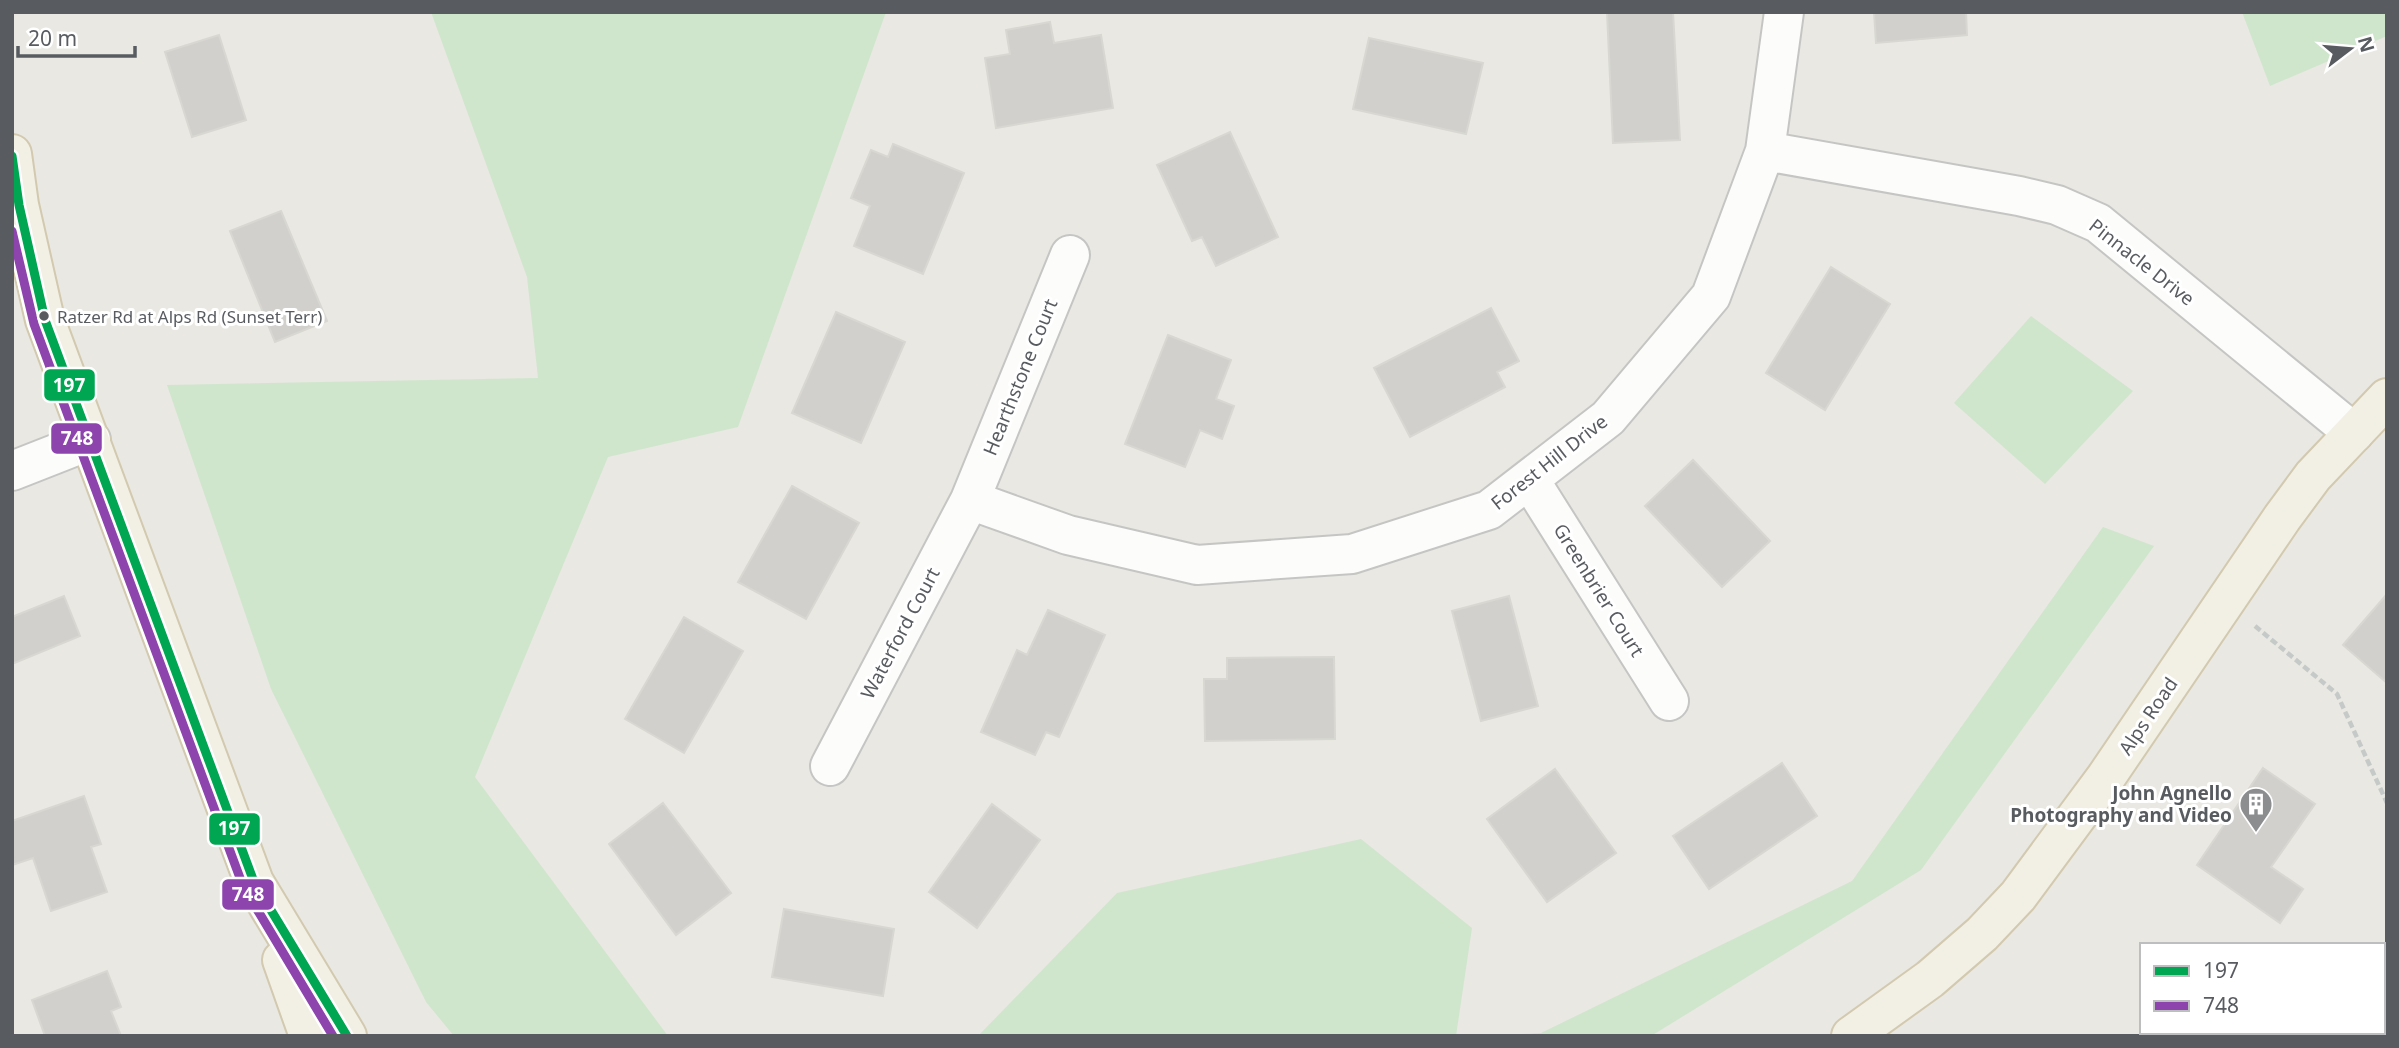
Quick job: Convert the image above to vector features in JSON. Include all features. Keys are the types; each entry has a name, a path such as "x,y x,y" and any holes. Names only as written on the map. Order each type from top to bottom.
{"main road":[{"path":"12,154 19,205 45,320 309,1036"},
{"name":"Alps Road","path":"1851,1036 1930,979 1982,934 2018,896 2106,777 2313,477 2387,398"},
{"path":"254,882 347,1036"}],"street":[{"name":"Forest Hill Drive","path":"970,500 1068,535 1197,565 1352,554 1489,510 1608,418 1711,296 1765,151 1784,12"},
{"name":"Pinnacle Drive","path":"1765,151 2019,195 2057,205 2098,223 2354,433"},
{"name":"Hearthstone Court","path":"970,500 1070,254"},
{"path":"12,471 91,440"},
{"name":"Greenbrier Court","path":"1529,479 1669,701"},
{"name":"Waterford Court","path":"830,766 970,500"}],"path":[{"path":"2226,601 2337,694 2387,803"}],"green space":[{"path":"431,12 886,12 738,427 608,457 475,777 668,1036 454,1036 426,1002 271,689 167,385 538,378 527,277"},
{"path":"2242,12 2387,12 2387,36 2270,86"},
{"path":"2031,316 2133,391 2045,484 1954,403"},
{"path":"2103,527 2154,546 1921,870 1651,1036 1486,1036 1541,1033 1852,881"},
{"path":"1361,839 1472,928 1456,1036 978,1036 1117,893"}],"building":[{"path":"1607,12 1673,12 1680,140 1613,143"},
{"path":"1874,12 1966,12 1967,35 1876,43"},
{"path":"1050,22 1054,43 1101,35 1113,108 996,128 985,58 1010,54 1006,30"},
{"path":"219,35 246,120 192,137 165,52"},
{"path":"1369,38 1483,63 1466,134 1353,109"},
{"path":"1230,132 1278,237 1216,266 1202,237 1192,241 1157,165"},
{"path":"893,144 964,173 923,274 854,246 870,206 851,198 871,150 888,157"},
{"path":"281,211 327,321 275,342 230,231"},
{"path":"1831,267 1890,304 1825,410 1766,373"},
{"path":"1491,308 1519,361 1497,372 1505,387 1410,437 1374,368"},
{"path":"836,312 905,342 861,443 792,413"},
{"path":"1168,335 1231,360 1216,399 1234,406 1222,439 1200,430 1185,467 1125,444"},
{"path":"1693,460 1770,541 1722,587 1645,506"},
{"path":"792,486 859,523 806,619 738,582"},
{"path":"2387,594 2387,683 2343,645"},
{"path":"64,596 80,636 12,664 12,617"},
{"path":"1509,596 1538,706 1481,721 1452,611"},
{"path":"1048,610 1105,635 1059,737 1046,732 1035,755 981,732 1017,650 1027,655"},
{"path":"684,617 743,651 684,753 625,719"},
{"path":"1334,657 1335,739 1205,741 1204,679 1227,679 1227,658"},
{"path":"1782,763 1817,816 1709,889 1673,836"},
{"name":"John Agnello Photography and Video","path":"2263,768 2315,804 2271,867 2303,889 2280,923 2197,865"},
{"path":"1555,769 1616,853 1547,902 1487,819"},
{"path":"84,796 101,844 91,847 107,892 51,911 33,858 12,865 12,821"},
{"path":"663,803 731,893 676,935 609,844"},
{"path":"992,804 1040,840 977,928 929,892"},
{"path":"784,909 894,929 883,996 772,977"},
{"path":"107,971 121,1007 111,1011 121,1036 45,1036 32,1000"}],"transit line":[{"name":"197","path":"12,156 19,205 45,320 254,882 347,1036"},
{"name":"748","path":"12,231 34,324 243,886 333,1036"}],"place":[{"name":"Ratzer Rd at Alps Rd (Sunset Terr)","path":"44,316"},
{"name":"John Agnello Photography and Video","path":"2256,834"}]}
